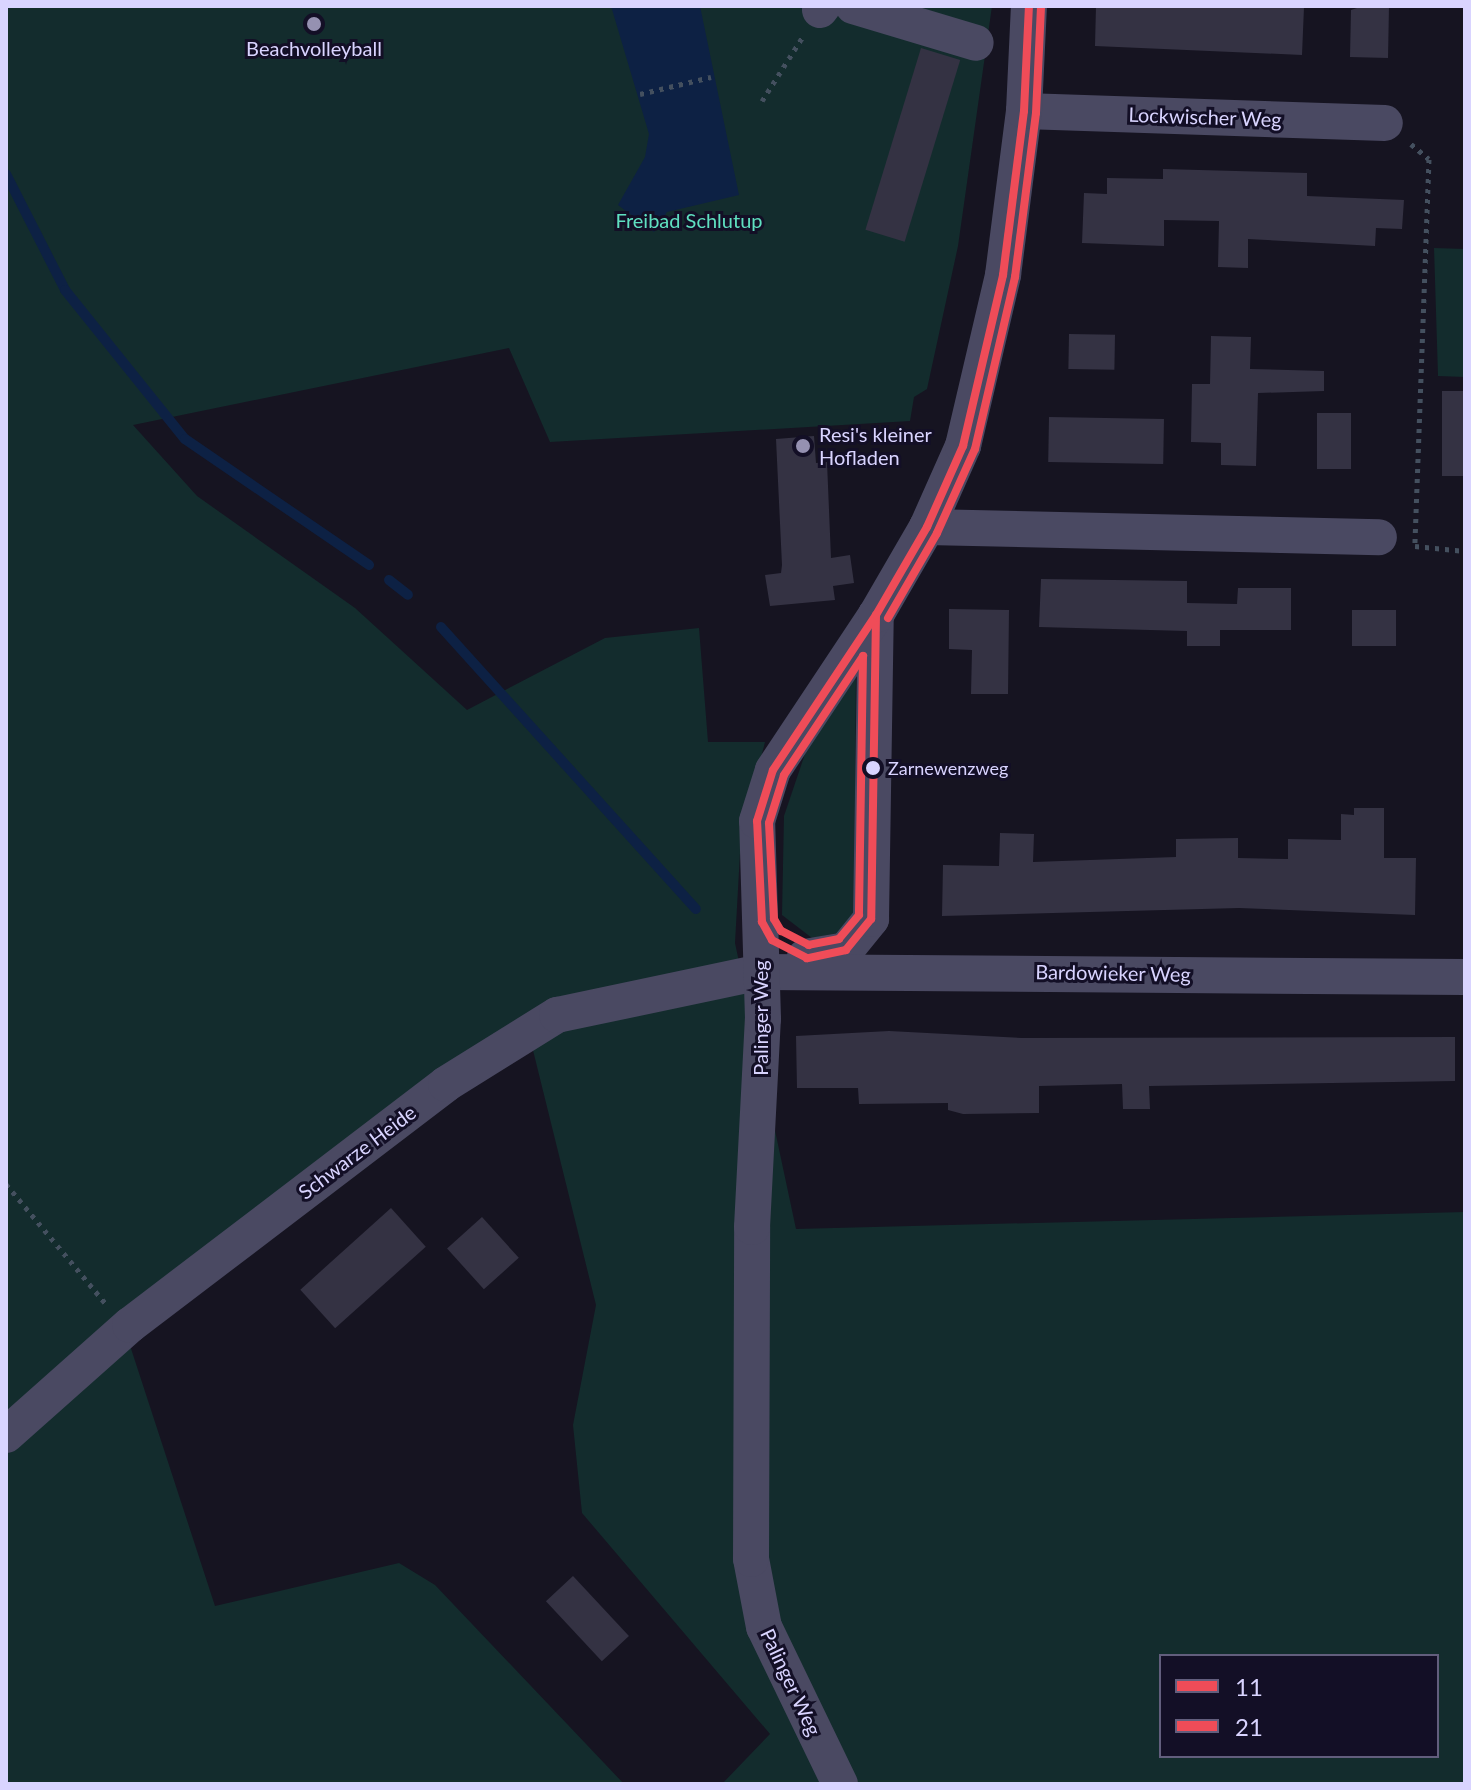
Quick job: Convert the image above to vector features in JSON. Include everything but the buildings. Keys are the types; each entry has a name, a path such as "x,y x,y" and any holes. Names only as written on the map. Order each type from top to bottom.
{"street":[{"name":"Palinger Weg","path":"840,1784 764,1627 751,1559 752,1227 761,972 757,821 773,770 876,615 927,527 963,446 1003,275 1024,111 1029,6"},
{"path":"832,7 976,43"},
{"name":"Lockwischer Weg","path":"1024,111 1385,123"},
{"path":"927,527 1379,537"},
{"path":"757,903 772,940 807,958 846,950 871,919 876,615"},
{"name":"Bardowieker Weg","path":"761,972 1465,977"},
{"name":"Schwarze Heide","path":"6,1435 130,1325 446,1084 557,1015 761,972"}],"path":[{"path":"762,101 832,7"},
{"path":"640,94 711,77"},
{"path":"1385,123 1429,159 1415,546"},
{"path":"1379,537 1415,546 1465,551"},
{"path":"6,1184 130,1325"}],"green space":[{"name":"Freibad Schlutup","path":"6,6 992,6 958,246 927,389 914,397 910,421 550,442 509,348 133,425 197,496 355,608 467,710 605,638 699,628 708,742 765,742 741,835 735,943 796,1229 1465,1212 1465,1784 722,1784 770,1734 582,1513 573,1425 596,1305 527,1026 122,1321 215,1606 399,1563 435,1585 624,1784 6,1784"},
{"path":"1434,248 1465,249 1465,377 1438,376"},
{"path":"856,675 854,913 838,933 812,938 782,915 784,816 808,745"}],"water":[{"path":"611,6 700,6 739,195 667,212 654,232 618,205 645,157 649,134"}],"waterway":[{"path":"6,174 65,290 185,439 369,565"},
{"path":"389,580 408,595"},
{"path":"441,627 696,909"}],"transit line":[{"name":"11","path":"876,615 927,527 963,446 1003,275 1024,111 1029,6"},
{"name":"21","path":"888,618 937,533 975,449 1015,277 1036,113 1041,7"},
{"name":"11","path":"876,615 871,919 846,950 807,958 772,940 762,922 757,821 773,770 876,615"},
{"name":"21","path":"863,656 859,915 839,939 809,945 781,931 774,919 769,823 784,775 863,656"}],"place":[{"name":"Beachvolleyball","path":"314,24"},
{"name":"Resi's kleiner Hofladen","path":"803,446"},
{"name":"Zarnewenzweg","path":"873,768"}]}
